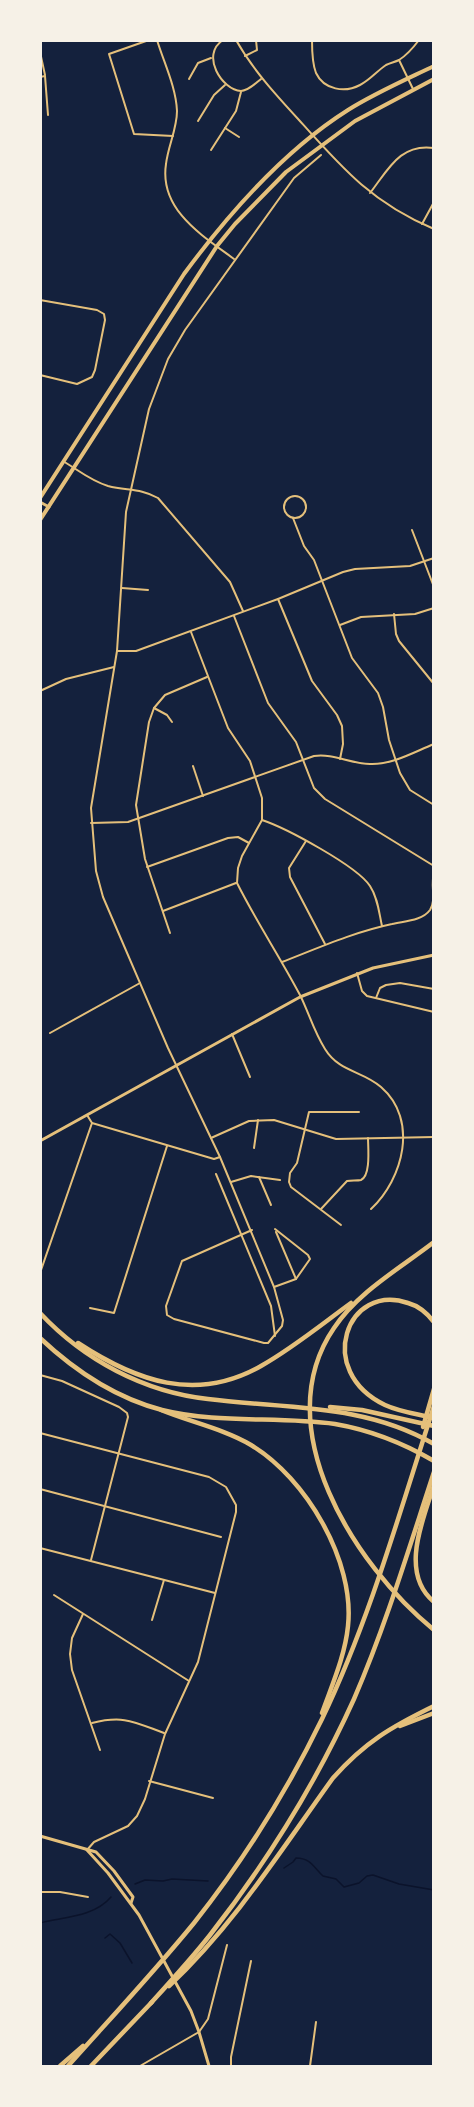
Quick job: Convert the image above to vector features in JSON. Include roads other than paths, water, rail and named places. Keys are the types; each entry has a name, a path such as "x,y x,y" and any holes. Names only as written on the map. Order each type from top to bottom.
{"highway":[{"path":"434,1242 357,1300 332,1330 318,1357 310,1389 310,1428 321,1470 337,1509 368,1561 406,1606 434,1630"},
{"path":"48,1322 101,1358 136,1375 164,1383 207,1384 236,1377 262,1365 376,1286"},
{"path":"434,1322 423,1310 404,1301 376,1303 354,1318 344,1346 347,1368 366,1392 384,1404 434,1418"},
{"path":"40,1313 67,1339 99,1362 151,1386 206,1399 362,1410 434,1426"},
{"path":"40,1338 89,1377 161,1410 238,1438 264,1454 304,1496 332,1542 344,1571 349,1624 342,1657 312,1738"},
{"path":"406,1491 434,1389"},
{"path":"68,2067 193,1924 219,1890 260,1829 312,1738 358,1635 434,1406"},
{"path":"321,1407 366,1416 411,1432 434,1444"},
{"path":"161,1410 224,1418 303,1421 363,1430 407,1446 434,1461"},
{"path":"151,2004 243,1892 278,1840 315,1776 345,1717 376,1644 434,1472"},
{"path":"434,1485 418,1542 416,1565 419,1583 434,1602"},
{"path":"93,2067 115,2041 199,1958 256,1888 346,1763 378,1736 434,1706"},
{"path":"378,1736 434,1713"},
{"path":"60,2067 102,2028"}],"main road":[{"path":"49,507 40,500 52,479 184,274 209,240 276,168 313,136 350,109 434,66"},
{"path":"40,520 217,246 235,224 286,172 321,145 355,121 434,79"},
{"path":"40,1141 300,997 357,973 434,955"},
{"path":"40,1836 96,1852 114,1871 133,1897 132,1904"},
{"path":"87,1850 108,1873 126,1900 132,1904 154,1942 199,2032 209,2067"}],"street":[{"path":"150,40 109,54 134,134 173,136"},
{"path":"156,40 175,97 176,118 165,171 168,191 179,213 235,260"},
{"path":"223,40 214,48 212,58 214,66 226,85 241,91 261,79"},
{"path":"236,40 261,79 358,183 390,208 434,229"},
{"path":"245,56 257,50 256,40"},
{"path":"312,40 316,73 324,82 336,89 358,87 387,65 411,51 419,40"},
{"path":"40,52 45,76 48,115"},
{"path":"189,79 198,63 203,59 212,58"},
{"path":"399,60 413,89"},
{"path":"40,77 45,76"},
{"path":"198,121 214,95 226,85"},
{"path":"212,150 239,105 241,91"},
{"path":"225,128 239,137"},
{"path":"370,193 394,162 405,152 424,146 434,147"},
{"path":"252,1230 186,1257 182,1261 166,1312 174,1319 264,1343 268,1343 279,1332 283,1313 252,1230 103,897 96,871 91,808 117,651 126,512 151,403 168,358 184,330 294,178 321,155"},
{"path":"286,172 294,178"},
{"path":"422,224 434,202"},
{"path":"40,300 97,310 104,314 105,320 92,377 77,384 40,375"},
{"path":"63,461 105,485 149,494 163,503 230,582 243,612"},
{"path":"293,518 301,516 305,510 304,502 298,497 290,498 284,503 286,514 293,518 304,546 314,560 352,658 378,693 389,740 400,773 410,790 434,805"},
{"path":"412,530 434,587"},
{"path":"117,651 136,651 355,569 410,566 434,558"},
{"path":"122,588 148,590"},
{"path":"278,599 312,681 337,715 342,726 343,744 340,759"},
{"path":"340,625 361,617 415,614 434,608"},
{"path":"394,614 396,634 399,640 434,684"},
{"path":"234,616 268,703 296,742 314,788 325,799 434,866"},
{"path":"191,632 228,728 250,760 263,805 262,820 238,868 237,883 300,997 322,1044 332,1058 351,1072 381,1086 400,1115 404,1138 395,1177 378,1203 371,1209"},
{"path":"40,691 66,679 114,667"},
{"path":"170,933 147,867 136,805 154,708 165,695 207,677"},
{"path":"154,708 167,715 172,722"},
{"path":"91,823 128,822 139,819 321,755 371,765 395,759 434,744"},
{"path":"193,766 203,795"},
{"path":"262,820 278,825 362,876 376,897 382,926"},
{"path":"147,867 228,838 238,837 249,843"},
{"path":"306,841 289,868 290,877 326,945"},
{"path":"282,963 382,926 418,919 426,914 433,902 434,874"},
{"path":"163,911 237,883"},
{"path":"357,973 362,992 367,996 434,1012"},
{"path":"376,999 380,988 396,982 434,989"},
{"path":"50,1033 140,983"},
{"path":"232,1034 250,1077"},
{"path":"341,1225 291,1187 290,1173 297,1163 309,1112 359,1112"},
{"path":"87,1115 92,1123 214,1159 220,1157"},
{"path":"211,1138 249,1121 258,1120 274,1120 336,1139 434,1137"},
{"path":"254,1148 258,1120"},
{"path":"40,1273 92,1123"},
{"path":"321,1209 346,1181 365,1178 368,1138"},
{"path":"90,1308 114,1313 167,1146"},
{"path":"216,1174 271,1306 275,1336"},
{"path":"231,1182 245,1177 280,1180"},
{"path":"259,1177 271,1205"},
{"path":"274,1287 296,1279 310,1259 275,1229 296,1279"},
{"path":"40,1375 62,1381 119,1407 127,1413 128,1417 91,1560"},
{"path":"40,1432 197,1473 217,1481 231,1494 236,1504 236,1512 201,1652 165,1734 145,1798 133,1822 122,1830 94,1842 87,1850"},
{"path":"40,1490 221,1537"},
{"path":"40,1548 215,1593"},
{"path":"152,1620 164,1579"},
{"path":"54,1595 189,1681"},
{"path":"83,1614 72,1638 70,1654 72,1670 100,1750"},
{"path":"92,1723 111,1718 130,1720 165,1734"},
{"path":"40,1775 40,1789"},
{"path":"149,1781 213,1798"},
{"path":"40,1892 60,1892 88,1897"},
{"path":"140,2067 199,2032 208,2019 227,1945"},
{"path":"231,2067 232,2049 251,1961"},
{"path":"310,2067 316,2022"}],"waterway":[{"path":"284,1868 296,1858 301,1858 309,1862 323,1876 336,1879 344,1887 359,1883 367,1876 373,1875 399,1884 434,1890"},
{"path":"135,1884 145,1880 208,1881"},
{"path":"40,1923 96,1909 111,1897"},
{"path":"105,1938 110,1934 120,1943 132,1963"}]}
